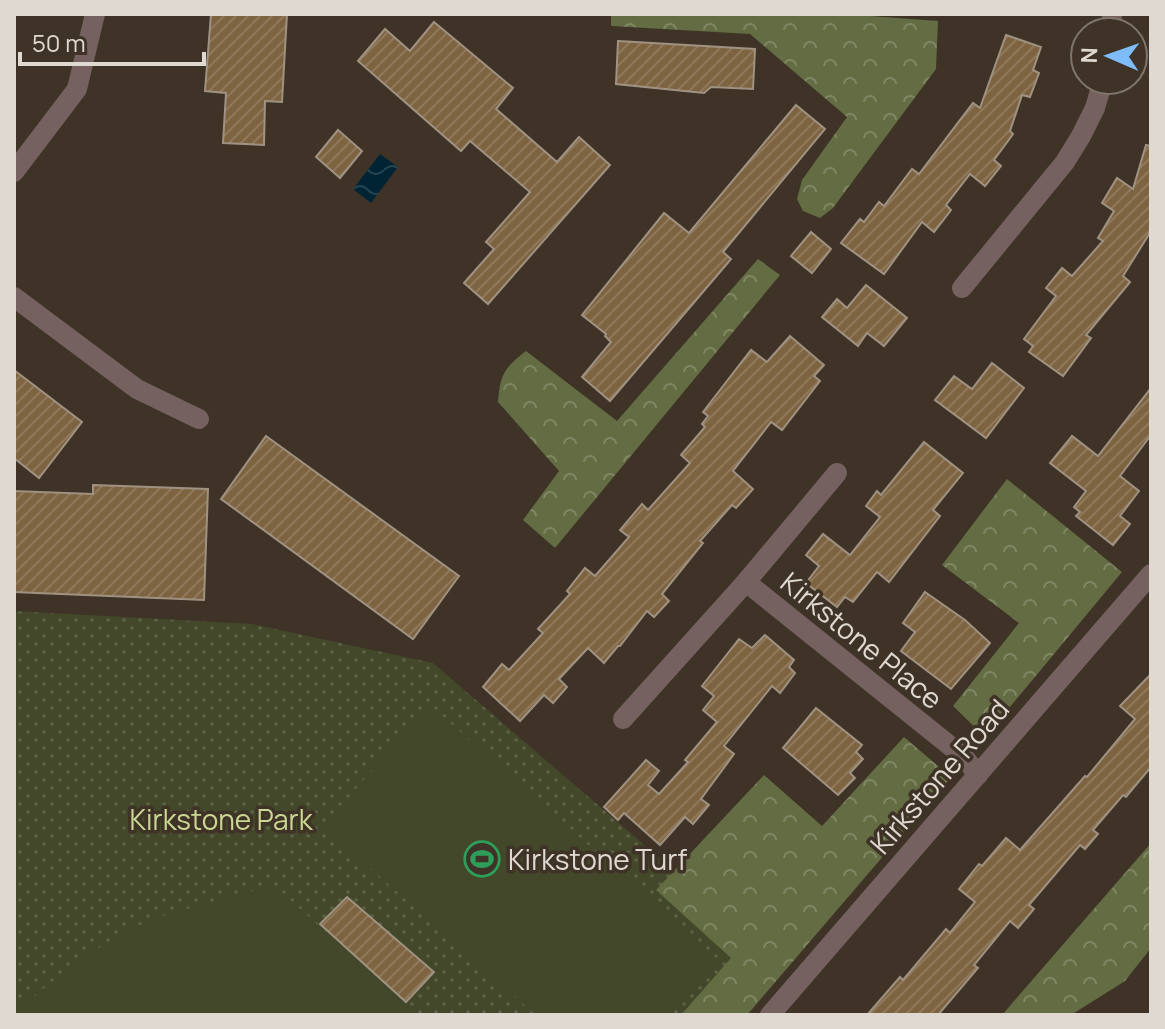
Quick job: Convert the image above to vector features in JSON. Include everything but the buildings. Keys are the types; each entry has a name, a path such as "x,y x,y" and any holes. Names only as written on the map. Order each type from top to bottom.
{"street":[{"path":"14,172 77,89 95,14"},
{"path":"962,288 1065,162 1081,136 1098,96"},
{"path":"14,297 137,389 199,419"},
{"name":"Kirkstone Place","path":"623,719 746,582 837,473"},
{"name":"Kirkstone Road","path":"770,1015 1151,574"},
{"name":"Kirkstone Place","path":"746,582 964,757 978,775"}],"green space":[{"path":"611,14 843,14 938,21 936,69 833,208 820,218 803,211 797,199 802,180 847,117 750,34 611,26"},
{"path":"758,259 780,275 555,548 523,520 559,471 498,402 502,378 508,367 526,351 617,421"},
{"path":"1007,479 1122,572 985,737 953,706 1019,623 942,565"},
{"name":"Kirkstone Park","path":"14,611 252,624 433,663 772,955 720,1015 14,1015"},
{"name":"Kirkstone Turf","path":"430,705 718,960 669,1015 536,1015 323,826"},
{"path":"904,737 951,777 747,1015 681,1015 731,958 656,890 764,775 822,826"},
{"path":"1151,843 1151,948 1125,981 1071,1015 1002,1015"},
{"path":"274,885 416,1015 14,1015 81,958 151,919"}],"water":[{"path":"380,154 398,167 371,203 353,189"}],"place":[{"name":"Kirkstone Turf","path":"482,859"}]}
